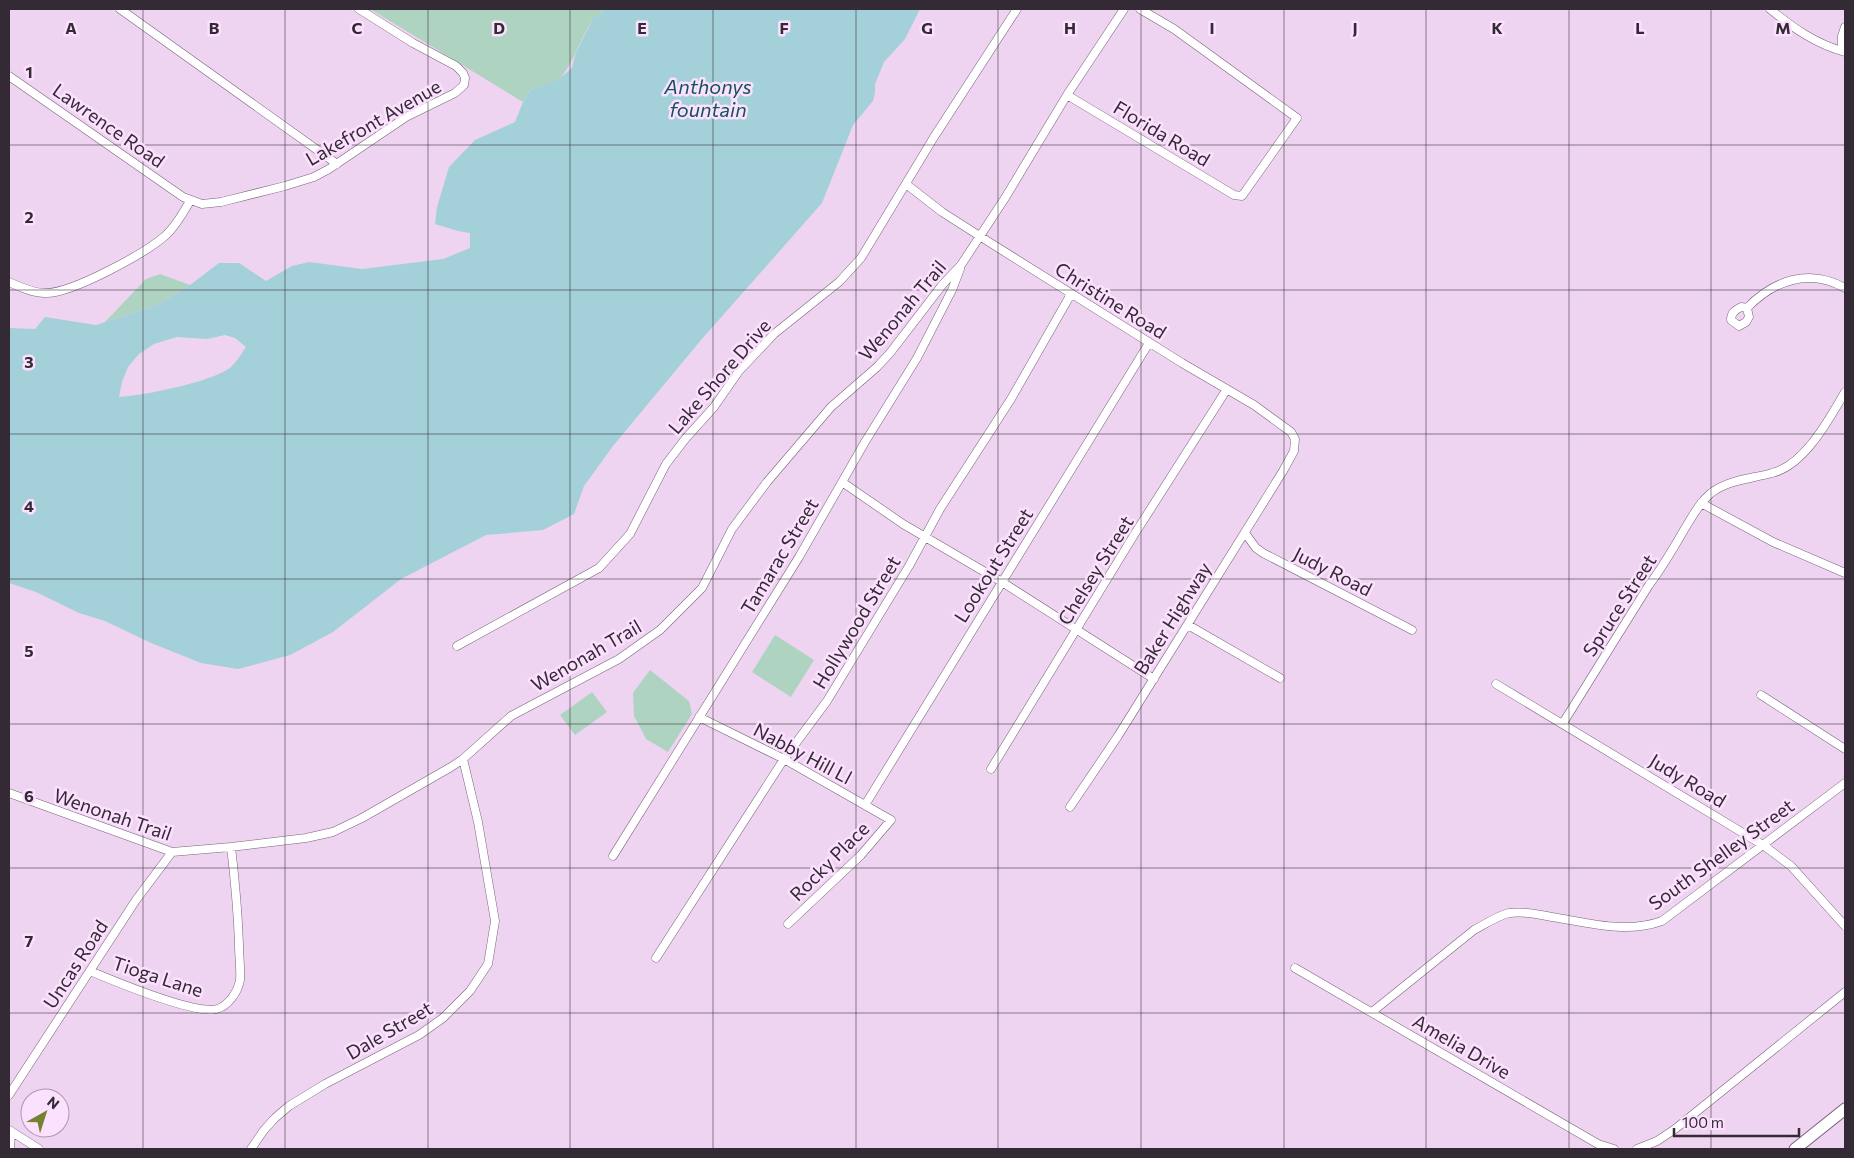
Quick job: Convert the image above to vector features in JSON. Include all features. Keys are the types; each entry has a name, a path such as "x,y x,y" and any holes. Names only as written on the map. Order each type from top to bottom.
{"street":[{"path":"120,9 337,164"},
{"name":"Lakefront Avenue","path":"190,201 202,204 221,202 314,177 337,164 406,117 455,93 464,85 465,78 463,73 456,66 413,43 360,9"},
{"name":"Lake Shore Drive","path":"456,646 599,568 630,534 666,464 714,406 739,371 774,334 798,313 811,305 853,268 861,258 934,137 1017,9"},
{"name":"Wenonah Trail","path":"9,793 172,852 231,848 306,838 333,832 362,818 463,759 511,716 619,658 660,630 702,588 732,529 767,482 831,407 877,367 890,353 942,284 961,265 1005,198 1067,95 1124,9"},
{"name":"Florida Road","path":"1067,95 1234,195 1242,196 1297,118 1174,29 1140,9"},
{"path":"1770,9 1796,30 1843,52 1842,36 1845,26"},
{"name":"Lawrence Road","path":"9,76 190,201"},
{"name":"Christine Road","path":"906,184 942,212 1071,294 1254,405 1290,432 1296,443"},
{"path":"9,282 26,289 47,294 83,283 156,243 176,223 190,201"},
{"name":"Tamarac Street","path":"612,856 799,557 842,482 918,358 952,290 961,265"},
{"path":"1747,308 1765,291 1779,283 1792,280 1819,279 1845,288"},
{"name":"Hollywood Street","path":"656,958 784,759 827,700 909,566 940,509 1011,399 1071,294"},
{"name":"Lookout Street","path":"865,805 1149,343"},
{"name":"Chelsey Street","path":"991,769 1227,390"},
{"name":"Spruce Street","path":"1563,723 1649,585 1661,570 1701,503 1720,487 1730,482 1774,473 1796,461 1831,417 1845,392"},
{"name":"Baker Highway","path":"1070,807 1188,625 1283,471 1294,451 1296,443"},
{"path":"842,482 903,524 1002,582 1154,679"},
{"path":"1701,503 1766,538 1845,573"},
{"name":"Judy Road","path":"1245,533 1256,548 1263,553 1412,630"},
{"path":"1188,625 1280,678"},
{"name":"Judy Road","path":"1496,684 1763,844 1791,866 1845,926"},
{"path":"1761,695 1845,748"},
{"name":"Nabby Hill Ll","path":"698,717 784,759 891,820"},
{"name":"Dale Street","path":"252,1149 264,1130 289,1106 325,1084 419,1035 443,1018 470,991 488,964 495,921 478,822 463,759"},
{"name":"South Shelley Street","path":"1372,1012 1467,936 1493,919 1510,913 1534,913 1627,928 1647,926 1662,921 1845,782"},
{"name":"Rocky Place","path":"788,924 861,855 891,820"},
{"name":"Tioga Lane","path":"90,971 153,996 200,1009 216,1009 226,1004 240,981 238,903 231,848"},
{"name":"Uncas Road","path":"9,1095 136,900 172,852"},
{"name":"Amelia Drive","path":"1295,968 1598,1144 1614,1149"},
{"path":"1637,1149 1657,1141 1675,1128 1845,992"},
{"path":"1795,1149 1845,1109"},
{"path":"10,1130 10,1149"},
{"path":"10,1130 39,1149"}],"shaded area":[{"path":"370,9 606,9 595,17 588,26 562,77 551,84 531,89 523,102"},
{"path":"160,274 190,285 157,305 105,322 146,279"},
{"path":"775,635 814,660 791,697 752,672"},
{"path":"650,670 689,701 692,714 668,752 646,739 634,716 633,693"},
{"path":"592,692 607,712 575,735 560,715"}],"water":[{"name":"Anthonys fountain","path":"606,9 920,9 905,39 884,62 875,84 873,101 853,125 822,203 701,340 613,446 584,486 574,514 543,530 486,535 401,579 333,632 290,655 238,669 201,663 151,643 105,621 79,613 36,592 9,583 9,328 35,329 45,317 96,325 157,305 190,285 219,263 239,263 266,281 292,266 309,262 362,269 443,259 470,248 470,233 435,224 437,207 449,167 475,140 515,122 523,102 531,89 558,80 572,68 575,55 593,18","holes":["225,335 235,338 246,347 234,364 224,372 178,387 119,397 128,367 139,354 154,344 177,337 207,339"]}]}
